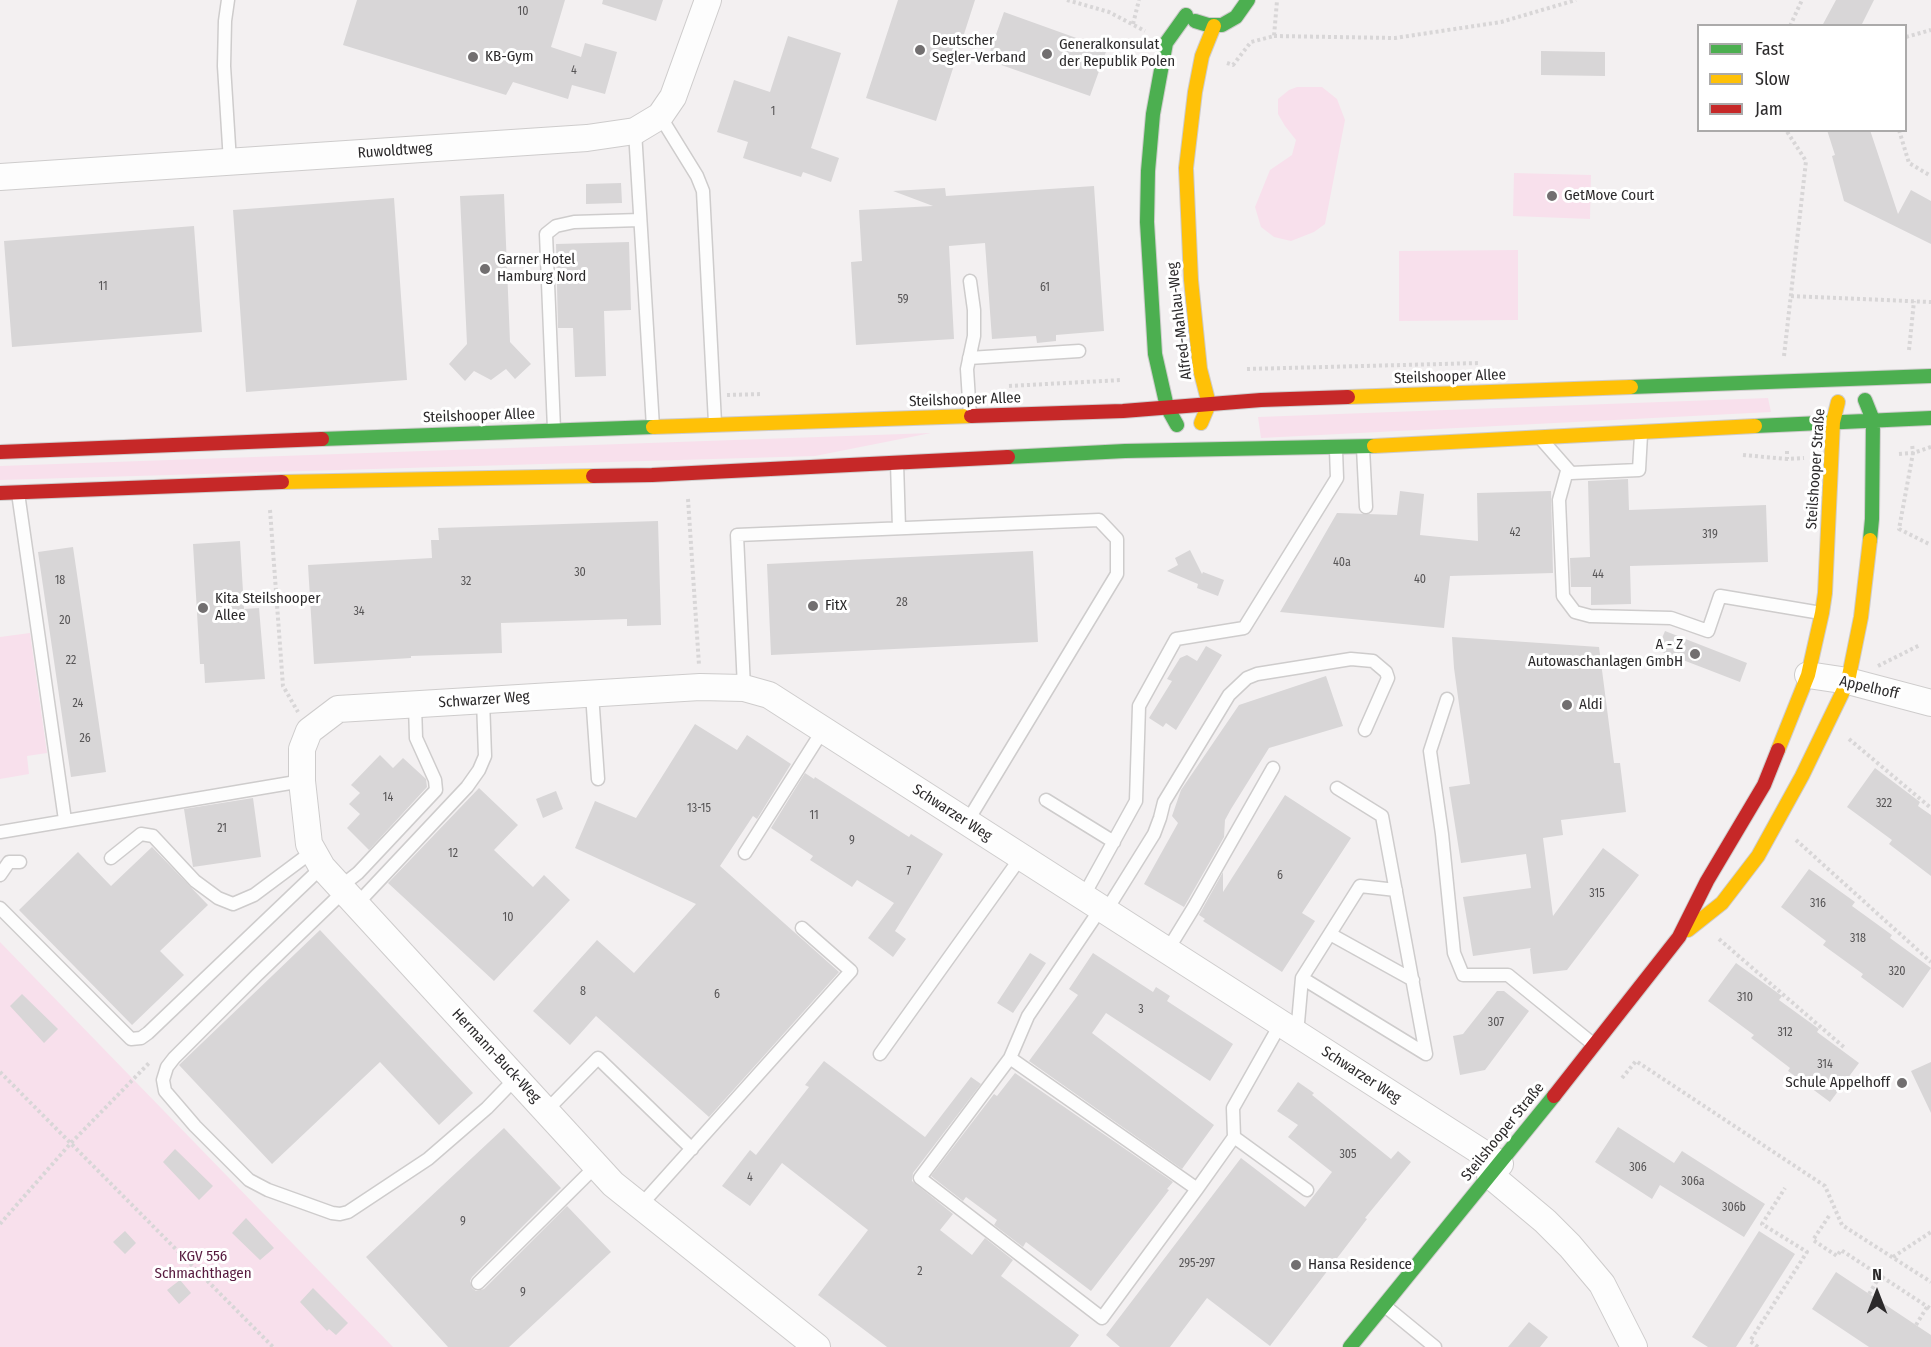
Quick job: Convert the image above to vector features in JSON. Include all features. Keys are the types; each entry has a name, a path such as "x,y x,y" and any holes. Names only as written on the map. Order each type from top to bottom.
{"main road":[{"path":"1214,26 1222,25 1236,17 1248,0"},
{"name":"Alfred-Mahlau-Weg","path":"1191,450 1167,407 1155,354 1147,222 1148,171 1153,114 1166,43 1183,11 1197,22 1214,26 1202,56 1195,92 1186,168 1191,280 1200,369 1209,404"},
{"name":"Steilshooper Allee","path":"0,452 715,424 1123,411 1272,399 1931,376"},
{"name":"Steilshooper Straße","path":"1350,1347 1679,937 1707,881 1764,785 1808,675 1822,613 1833,422 1839,398 1850,379 1863,398 1873,420 1872,519 1860,617 1848,681 1828,722 1797,766 1776,822 1758,856 1722,903 1679,937"},
{"path":"1191,450 1209,404"},
{"path":"0,493 268,482 652,475 1125,451 1363,447 1931,418"}],"street":[{"name":"Ruwoldtweg","path":"0,177 586,138 635,131 660,116 673,97 708,0"},
{"name":"Appelhoff","path":"1808,675 1848,681 1931,703"},
{"name":"Schwarzer Weg","path":"309,731 338,709 700,687 744,688 769,695 1289,1028 1495,1169 1570,1246 1602,1284 1634,1347"},
{"name":"Hermann-Buck-Weg","path":"309,731 302,749 302,781 309,844 317,859 613,1184 817,1347"}],"lane":[{"path":"228,0 224,66 230,162"},
{"path":"660,116 697,176 703,191 715,424"},
{"path":"635,131 652,427"},
{"path":"554,430 546,234 556,226 574,222 640,220"},
{"path":"970,281 974,310 974,327 967,369 970,417"},
{"path":"969,358 1079,351"},
{"path":"1539,437 1570,473 1639,470 1642,432"},
{"path":"1363,447 1366,507"},
{"path":"1097,905 1114,842 1136,801 1138,706 1176,639 1244,628 1337,478 1336,448"},
{"path":"897,463 899,528"},
{"path":"1567,471 1559,500 1563,596 1575,612 1590,616 1671,618 1708,631 1720,596 1822,613"},
{"path":"18,492 65,820"},
{"path":"744,688 737,535 1099,520 1117,539 1117,574 967,822"},
{"path":"1365,730 1388,678 1386,672 1373,661 1351,659 1257,674 1246,678 1229,694 1164,802 1154,834 1097,905 1028,1016 1010,1058 920,1178 1102,1318 1234,1137 1233,1108 1289,1028 1302,978 1360,886 1396,890"},
{"path":"592,693 598,779"},
{"path":"1447,699 1430,751 1442,834 1454,953 1463,975 1508,975 1594,1044"},
{"path":"483,700 485,756 479,770 467,787 257,975 174,1058 167,1067 163,1080 165,1091 195,1126 249,1180 268,1190 332,1214 340,1214 348,1212 428,1159 487,1108 516,1078"},
{"path":"347,894 358,873 435,790 435,780 416,738 415,705"},
{"path":"745,853 823,730"},
{"path":"1784,738 1797,766"},
{"path":"1167,951 1273,768"},
{"path":"0,832 302,781"},
{"path":"1302,978 1426,1054 1382,816 1337,788"},
{"path":"1046,800 1114,842"},
{"path":"111,858 141,834 153,836 195,881 218,898 233,904 254,895 317,859"},
{"path":"1728,848 1740,854 1758,856"},
{"path":"880,1054 1021,857"},
{"path":"0,908 131,1039 141,1038 317,859"},
{"path":"0,875 9,862 20,862"},
{"path":"640,1206 851,971 802,928"},
{"path":"1330,934 1413,980"},
{"path":"546,1111 598,1058 692,1149"},
{"path":"1010,1058 1197,1189"},
{"path":"1234,1137 1307,1190"},
{"path":"478,1283 596,1166"},
{"path":"1384,1305 1435,1347"}],"path":[{"path":"1067,0 1109,12 1166,43"},
{"path":"1133,24 1140,0"},
{"path":"1276,13 1277,0"},
{"path":"1274,36 1395,38 1501,22 1576,0"},
{"path":"1791,24 1802,0"},
{"path":"1907,37 1931,30"},
{"path":"1784,356 1806,161 1787,132"},
{"path":"1900,132 1909,163 1931,176"},
{"path":"1791,296 1931,302"},
{"path":"1909,351 1914,301"},
{"path":"1238,369 1246,369 1247,380"},
{"path":"1122,387 1122,380 1131,374"},
{"path":"1912,434 1913,453 1899,529 1931,545"},
{"path":"1787,446 1787,459 1810,458"},
{"path":"1897,454 1913,453 1931,447"},
{"path":"687,494 700,687"},
{"path":"270,510 283,686 309,731"},
{"path":"1848,681 1920,645"},
{"path":"1828,722 1931,808"},
{"path":"1776,822 1931,962"},
{"path":"1699,921 1846,1049"},
{"path":"1622,1078 1636,1061 1646,1067 1825,1186 1842,1225 1931,1282"},
{"path":"0,1072 273,1347"},
{"path":"0,1224 70,1144"},
{"path":"1758,1347 1750,1341 1807,1252 1762,1224 1785,1188"},
{"path":"1829,1216 1813,1240 1837,1256 1841,1250 1929,1308 1916,1325"},
{"path":"1893,1257 1931,1232"},
{"path":"1869,1294 1880,1275"}],"green space":[{"path":"1297,87 1322,87 1337,99 1345,120 1325,224 1314,232 1291,241 1274,237 1261,227 1255,207 1270,170 1292,155 1296,140 1278,114 1278,99"},
{"name":"GetMove Court","path":"1514,173 1591,175 1590,219 1513,216"},
{"path":"1518,250 1518,320 1399,321 1399,251"},
{"path":"1768,398 1771,412 1261,438 1258,417"},
{"path":"931,433 815,456 0,480 0,466"},
{"path":"30,633 47,753 27,756 29,774 0,779 0,637"},
{"name":"KGV 556 Schmachthagen","path":"0,942 393,1347 0,1347"}],"building":[{"path":"357,0 565,0 551,47 581,57 585,43 617,52 605,94 572,85 568,99 513,82 506,95 343,45"},
{"path":"603,0 663,0 656,21 602,4"},
{"name":"Deutscher Segler-Verband","path":"898,0 975,0 936,121 866,98"},
{"path":"1836,0 1874,0 1862,24 1823,24"},
{"name":"Generalkonsulat der Republik Polen","path":"1004,12 1107,49 1090,96 987,60"},
{"path":"788,36 841,53 811,148 839,158 831,182 803,172 801,177 743,158 748,142 717,132 734,80 770,92"},
{"path":"1541,51 1605,52 1605,76 1541,75"},
{"path":"1828,132 1871,132 1898,214 1911,190 1931,201 1931,244 1844,201 1832,156 1835,155"},
{"path":"621,183 622,203 586,204 586,184"},
{"path":"1094,186 1104,331 1056,335 1056,341 1037,343 1036,336 992,339 985,243 949,246 954,339 856,345 851,262 862,261 859,210 933,206 893,191 945,188 946,196"},
{"name":"Garner Hotel Hamburg Nord","path":"504,194 510,342 531,364 515,379 506,369 491,380 474,371 465,381 449,364 467,344 460,196"},
{"path":"394,198 407,380 246,392 233,210"},
{"path":"194,226 202,332 12,347 4,241"},
{"path":"629,242 631,310 604,311 606,376 575,377 573,328 558,328 556,244"},
{"path":"1628,479 1629,510 1766,505 1768,562 1630,566 1631,604 1591,605 1591,587 1571,587 1570,558 1590,557 1588,481"},
{"path":"1400,491 1424,494 1420,535 1478,541 1477,493 1551,491 1553,573 1450,576 1444,628 1280,612 1337,513 1397,515"},
{"path":"658,521 661,625 627,626 627,619 501,623 502,653 411,656 411,658 314,664 308,565 432,558 431,540 439,540 438,528"},
{"path":"240,541 244,609 259,608 265,679 205,683 204,664 200,664 193,544"},
{"path":"73,547 106,772 71,777 38,552"},
{"path":"1190,550 1202,574 1203,572 1224,580 1218,596 1197,588 1198,584 1167,571 1178,565 1175,558"},
{"path":"1033,551 1038,642 771,655 767,564"},
{"name":"A - Z Autowaschanlagen GmbH","path":"1665,631 1747,663 1740,682 1657,650"},
{"path":"1452,637 1599,647 1614,763 1620,763 1626,812 1561,820 1563,835 1543,838 1553,916 1603,848 1639,875 1567,970 1533,974 1531,948 1473,956 1463,897 1531,888 1526,854 1461,863 1449,787 1470,784"},
{"path":"1206,646 1222,655 1176,730 1166,723 1163,727 1149,718 1172,681 1167,679 1180,658 1187,655 1197,661"},
{"path":"1326,676 1343,726 1269,748 1225,820 1224,837 1184,907 1144,884 1178,823 1172,816 1181,790 1239,705"},
{"path":"695,724 737,750 747,735 791,764 757,819 753,816 720,866 839,972 709,1117 596,1016 570,1045 533,1011 597,940 634,973 696,904 575,848 595,801 636,818"},
{"path":"380,755 393,768 403,758 426,779 427,787 369,850 347,828 360,814 349,804 360,793 351,785"},
{"path":"1875,768 1920,802 1918,806 1931,815 1931,876 1889,844 1892,840 1847,807"},
{"path":"805,773 814,779 815,777 909,837 911,834 943,854 895,931 906,939 893,957 868,938 894,903 857,880 852,887 810,860 813,856 771,828"},
{"path":"479,788 518,825 494,850 533,887 544,875 570,900 494,981 388,883"},
{"path":"556,791 563,809 543,818 536,799"},
{"path":"1285,795 1351,838 1302,913 1315,921 1282,972 1203,921 1205,919 1199,915 1223,872 1223,892"},
{"path":"253,798 261,857 193,867 184,809"},
{"path":"152,847 208,905 160,951 184,975 132,1025 19,910 78,852 111,886"},
{"path":"1809,869 1855,902 1852,906 1892,935 1890,938 1931,968 1903,1008 1861,977 1863,974 1823,945 1826,941 1781,907"},
{"path":"320,930 473,1093 439,1125 380,1062 272,1164 179,1065"},
{"path":"1030,953 1046,963 1013,1013 997,1003"},
{"path":"1093,953 1153,992 1156,987 1170,996 1167,1001 1233,1044 1210,1081 1106,1013 1092,1033 1214,1125 1182,1169 1029,1061 1078,995 1069,989"},
{"path":"1736,963 1782,996 1779,1000 1819,1029 1817,1032 1859,1063 1830,1102 1788,1071 1790,1068 1751,1038 1754,1035 1708,1001"},
{"path":"1497,991 1504,991 1529,1011 1485,1070 1460,1075 1453,1036 1463,1034"},
{"path":"22,994 58,1029 44,1043 10,1006"},
{"path":"824,1061 925,1137 971,1077 981,1084 913,1173 912,1181 953,1214 940,1230 972,1255 985,1238 1013,1260 1001,1276 1079,1335 1070,1347 887,1347 818,1295 868,1230 782,1163 750,1206 722,1186 750,1150 756,1155 809,1087 805,1085"},
{"path":"1931,1062 1931,1113 1911,1071"},
{"path":"1015,1073 1173,1182 1091,1291 1026,1242 1023,1247 994,1225 997,1220 966,1197 963,1201 931,1176 994,1094 997,1096"},
{"path":"1298,1082 1391,1159 1398,1151 1411,1162 1365,1218 1367,1219 1270,1346 1207,1298 1170,1347 1120,1347 1106,1335 1241,1158 1305,1207 1332,1172 1288,1137 1298,1125 1277,1111"},
{"path":"1618,1127 1674,1163 1682,1151 1765,1204 1744,1237 1660,1185 1652,1199 1595,1162"},
{"path":"504,1128 561,1188 472,1277 470,1281 472,1288 476,1291 484,1289 567,1206 611,1252 509,1347 448,1347 366,1257"},
{"path":"175,1149 213,1186 199,1200 163,1162"},
{"path":"246,1218 274,1248 260,1260 232,1233"},
{"path":"125,1231 136,1243 125,1254 113,1242"},
{"path":"1759,1231 1795,1254 1736,1347 1708,1347 1692,1337"},
{"path":"1836,1272 1931,1335 1931,1347 1869,1347 1812,1309"},
{"path":"180,1280 191,1293 179,1304 167,1290"},
{"path":"313,1288 348,1323 336,1335 329,1329 327,1331 300,1302"},
{"path":"1529,1322 1548,1337 1540,1347 1508,1347"}],"traffic: fast":[{"path":"1195,21 1208,25 1222,25 1236,17 1248,0"},
{"path":"1177,425 1167,407 1155,354 1147,222 1148,171 1153,114 1166,43 1186,15"},
{"path":"1631,387 1931,376"},
{"path":"1865,400 1873,420 1870,540"},
{"path":"1755,426 1931,418"},
{"path":"322,439 653,427"},
{"path":"1008,457 1125,451 1374,446"},
{"path":"1350,1347 1554,1096"}],"traffic: slow":[{"path":"1201,423 1209,404 1200,369 1191,280 1186,168 1195,92 1202,56 1214,26"},
{"path":"1348,397 1631,387"},
{"path":"1778,750 1808,675 1822,613 1825,593 1833,422 1838,402"},
{"path":"653,427 971,416"},
{"path":"1374,446 1755,426"},
{"path":"282,482 593,476"},
{"path":"1688,930 1722,903 1758,856 1802,776 1848,681 1861,617 1870,540"}],"traffic: jam":[{"path":"971,416 1123,411 1261,400 1348,397"},
{"path":"0,452 322,439"},
{"path":"593,476 1008,457"},
{"path":"0,493 282,482"},
{"path":"1554,1096 1679,937 1707,881 1764,785 1778,750"}],"place":[{"name":"Deutscher Segler-Verband","path":"920,50"},
{"name":"Generalkonsulat der Republik Polen","path":"1047,54"},
{"name":"KB-Gym","path":"473,57"},
{"name":"GetMove Court","path":"1552,196"},
{"name":"Garner Hotel Hamburg Nord","path":"485,269"},
{"name":"FitX","path":"813,606"},
{"name":"Kita Steilshooper Allee","path":"203,608"},
{"name":"A - Z Autowaschanlagen GmbH","path":"1695,654"},
{"name":"Aldi","path":"1567,705"},
{"name":"Schule Appelhoff","path":"1902,1083"},
{"name":"Hansa Residence","path":"1296,1265"}]}
